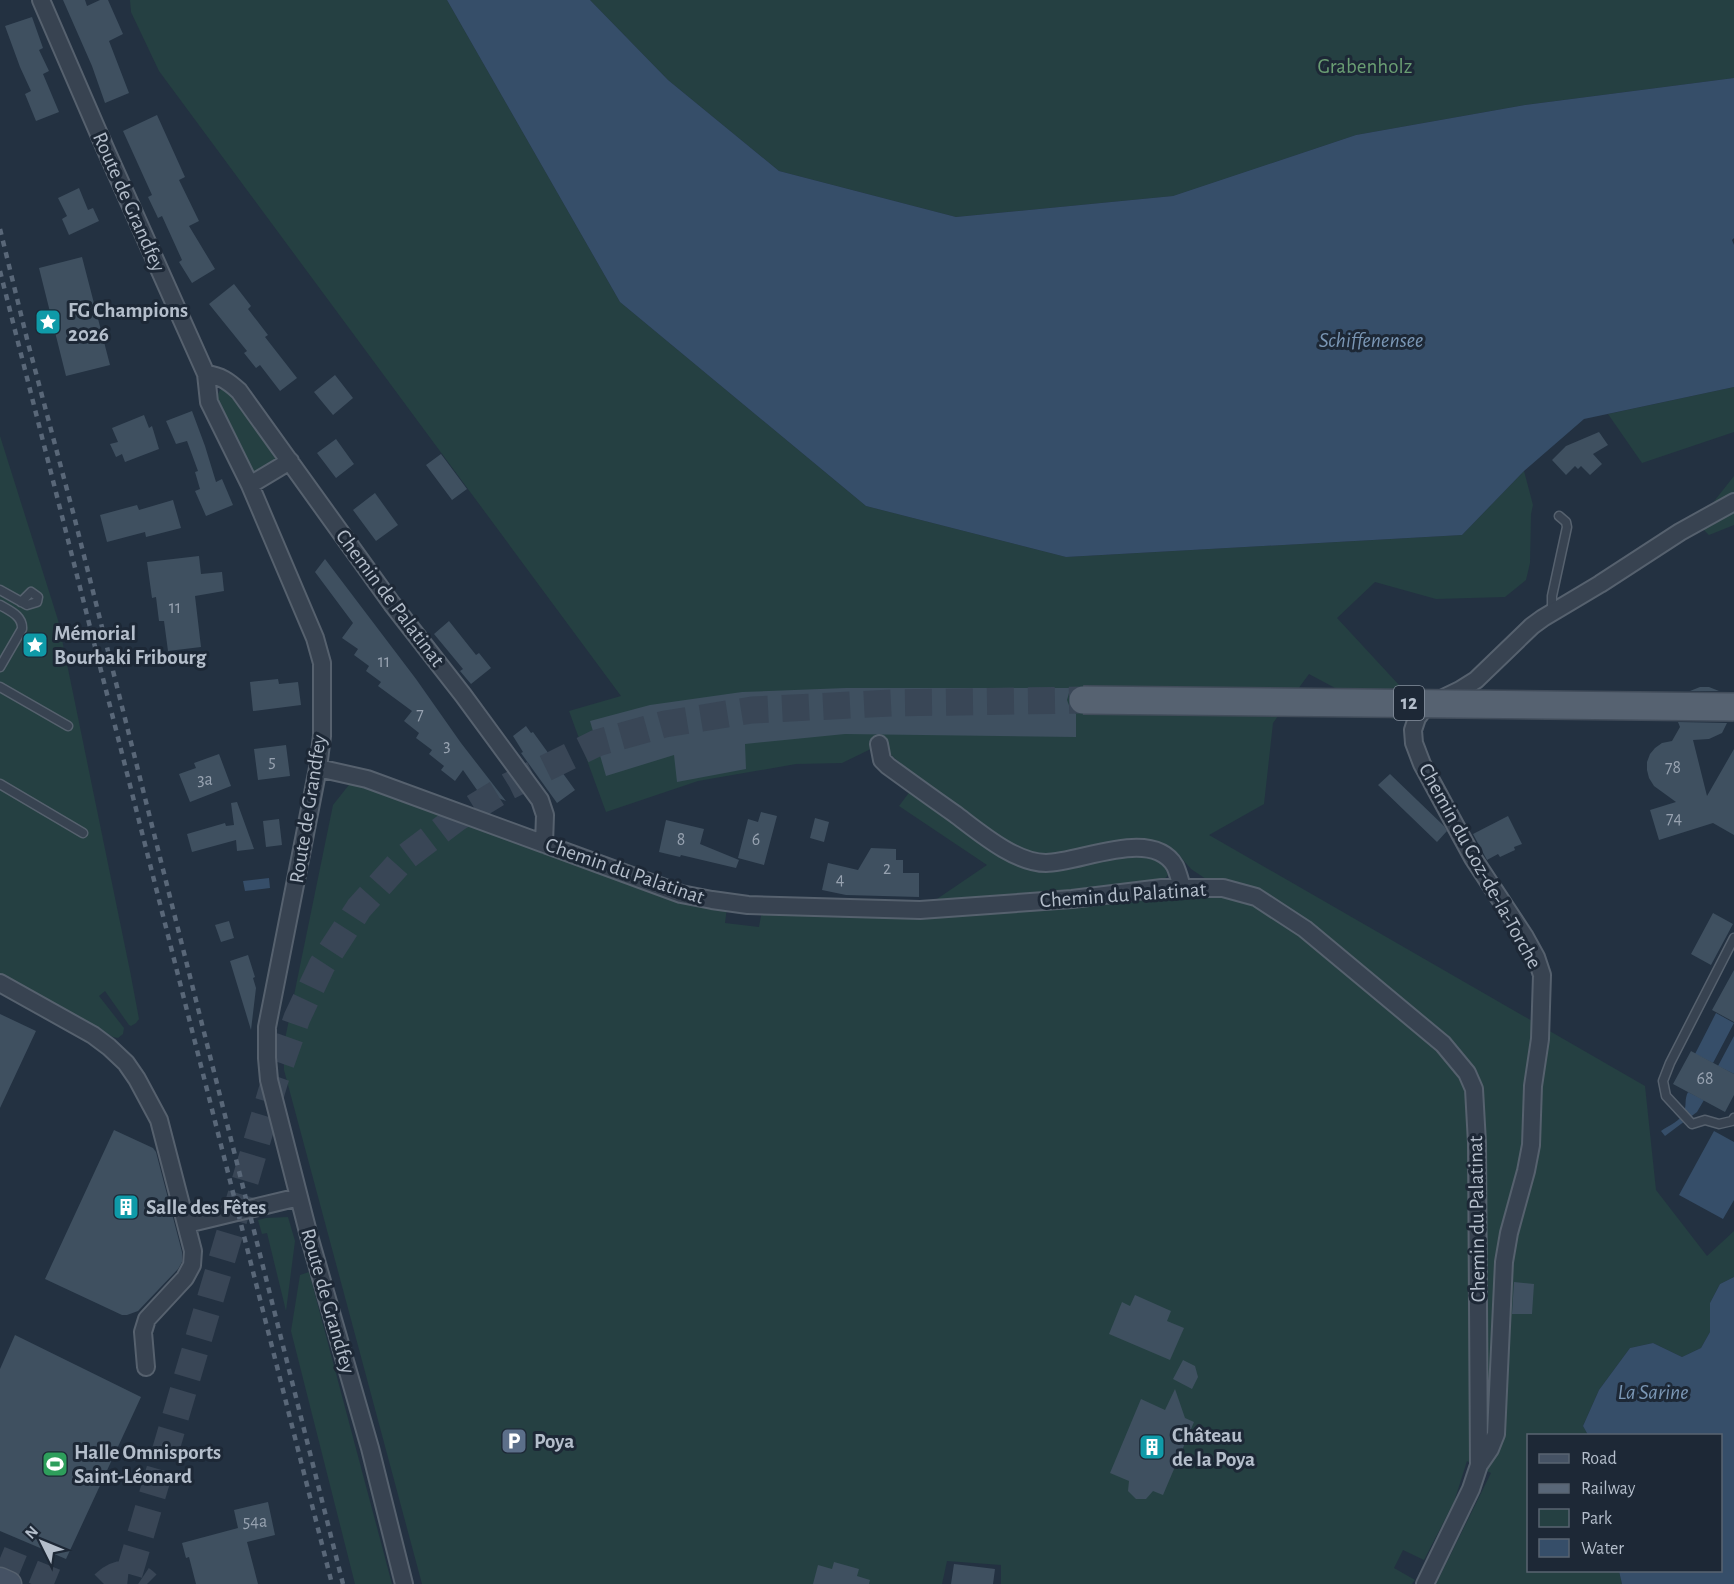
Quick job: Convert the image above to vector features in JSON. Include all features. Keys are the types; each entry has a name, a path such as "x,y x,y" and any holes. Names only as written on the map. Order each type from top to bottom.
{"main road":[{"name":"12","path":"1083,700 1734,707"},
{"path":"0,1580 9,1584"}],"street":[{"name":"Route de Grandfey","path":"41,0 206,374 210,402 250,485 315,638 322,663 322,736 318,768 267,1027 267,1058 270,1080 299,1197 370,1448 404,1584"},
{"name":"Chemin de Palatinat","path":"206,374 217,375 227,380 239,391 392,604 463,695 540,800 545,815 544,844"},
{"path":"250,485 290,461"},
{"name":"Chemin du Goz-de-la-Torche","path":"1479,1465 1490,1449 1496,1434 1504,1262 1531,1145 1533,1086 1540,1039 1542,975 1536,957 1525,937 1473,858 1422,764 1414,743 1413,730 1423,710 1476,680 1532,626 1680,532 1734,502"},
{"path":"879,744 882,760 888,766 997,846 1017,857 1045,863 1146,847 1161,852 1175,865 1182,887"},
{"name":"Chemin du Palatinat","path":"318,768 367,779 681,894 712,900 748,904 920,910 1072,899 1162,888 1223,888 1256,897 1305,929 1443,1044 1467,1072 1474,1089 1477,1143 1479,1465 1471,1489 1425,1584"},
{"path":"0,983 93,1035 109,1047 126,1063 159,1120 193,1251 192,1265 185,1278 147,1319 143,1332 146,1367"},
{"path":"186,1224 299,1197"}],"lane":[{"path":"1555,610 1552,605 1552,596 1567,527 1566,522 1560,516"},
{"path":"0,590 21,602"},
{"path":"0,605 16,615 22,624 22,629 0,667"},
{"path":"0,687 68,726"},
{"path":"0,784 83,833"},
{"path":"1734,938 1663,1081 1666,1095 1692,1124 1705,1120 1719,1124 1732,1121 1734,1118"}],"green space":[{"path":"130,0 447,0 620,302 866,506 1066,557 1462,535 1524,471 1533,505 1530,563 1526,580 1505,597 1436,599 1375,582 1337,618 1399,685 1393,719 1309,674 1273,723 1264,804 1209,835 1645,1086 1656,1190 1707,1256 1734,1231 1734,1277 1720,1284 1710,1303 1710,1332 1701,1348 1682,1357 1653,1343 1630,1348 1599,1390 1583,1426 1587,1434 1527,1434 1527,1572 1619,1572 1622,1584 1436,1584 1491,1473 1467,1461 1454,1502 1424,1560 1403,1550 1394,1568 1415,1580 1412,1584 1001,1584 1001,1565 947,1561 942,1584 422,1584 284,1070 284,1044 333,805 352,781 727,907 725,923 759,927 762,910 1230,884 1206,879 1191,869 1178,854 1166,847 1051,855 1024,850 1001,839 935,792 879,745 842,763 796,764 698,781 606,812 569,711 621,696 159,71 131,12"},
{"name":"Grabenholz","path":"590,0 1734,0 1734,78 1525,105 1356,135 1173,196 956,217 779,171 668,80"},
{"path":"1734,387 1734,432 1642,463 1608,414"},
{"path":"223,388 234,394 278,457 276,464 252,474 218,399 220,390"},
{"path":"0,436 58,620 130,971 139,1019 136,1023 129,1025 105,991 99,996 124,1028 123,1034 118,1038 0,973"},
{"path":"1734,476 1734,525 1709,535 1697,523"},
{"path":"911,790 1016,861 1145,855 1163,863 1168,875 1162,882 1065,894 934,901 987,865 899,806"},
{"path":"288,1217 295,1241 286,1311 267,1233 262,1234 258,1220"},
{"path":"309,1272 392,1584 355,1584 291,1331 300,1275"}],"water":[{"name":"Schiffenensee","path":"447,0 590,0 668,80 779,171 956,217 1173,196 1356,135 1525,105 1734,78 1734,238 1732,240 1734,245 1734,387 1584,419 1524,471 1462,535 1066,557 866,506 620,302"},
{"path":"269,878 270,888 245,891 243,881"},
{"path":"1716,1013 1734,1023 1713,1063 1695,1054"},
{"path":"1734,1036 1734,1074 1718,1066"},
{"path":"1688,1092 1704,1100 1697,1112 1665,1136 1661,1131 1683,1115"},
{"path":"1714,1131 1734,1142 1734,1200 1723,1219 1679,1195"},
{"name":"La Sarine","path":"1734,1277 1734,1584 1622,1584 1619,1572 1722,1572 1722,1434 1587,1434 1583,1426 1599,1390 1630,1348 1653,1343 1682,1357 1701,1348 1710,1332 1710,1303 1720,1284"}],"building":[{"path":"63,0 85,0 87,6 100,0 108,0 123,34 109,41 129,93 105,103 92,66"},
{"path":"32,17 43,48 39,50 49,71 43,74 59,112 36,121 25,94 31,91 5,26"},
{"path":"157,115 185,177 179,180 199,221 189,226 215,269 192,283 179,262 182,260 162,216 158,218 148,197 152,195 123,131"},
{"path":"79,188 88,210 93,208 99,221 69,235 62,219 67,216 58,198"},
{"path":"82,257 110,365 66,376 39,268"},
{"path":"234,284 251,306 248,309 268,335 265,337 297,378 280,391 260,365 256,368 244,353 247,351 209,304"},
{"path":"335,375 353,398 333,415 314,392"},
{"path":"192,411 216,482 222,479 233,505 206,516 195,491 200,489 195,472 198,471 187,441 176,444 166,421"},
{"path":"144,415 149,428 152,426 159,449 125,462 122,454 116,457 110,444 118,442 112,428"},
{"path":"1599,432 1608,445 1593,454 1602,464 1590,475 1581,466 1578,469 1575,466 1566,475 1552,460 1566,446"},
{"path":"336,439 354,464 336,478 317,453"},
{"path":"441,454 467,489 452,500 426,465"},
{"path":"375,493 398,525 376,541 353,510"},
{"path":"173,500 181,528 146,537 145,532 107,542 100,515 137,505 139,510"},
{"path":"199,556 201,574 222,572 224,591 195,596 201,647 168,651 164,621 159,621 156,597 152,598 147,562"},
{"path":"325,559 506,801 477,790 463,770 455,781 441,770 444,766 429,754 432,750 416,738 419,733 404,721 412,711 378,686 381,682 366,671 369,666 354,655 358,649 342,638 353,623 315,572"},
{"path":"449,621 476,655 479,653 491,668 471,684 460,671 463,669 434,634"},
{"path":"278,679 279,684 298,682 301,705 253,711 250,682"},
{"path":"1700,687 1709,687 1719,691 1690,691"},
{"path":"846,688 1073,688 1067,700 1070,708 1076,714 1076,737 845,734 745,744 746,769 677,782 674,755 606,776 590,721 650,705 742,692"},
{"path":"1678,722 1727,723 1722,733 1709,739 1693,740 1707,796 1734,749 1734,835 1713,823 1659,840 1650,810 1676,802 1654,786 1649,778 1647,762 1655,748 1662,743 1672,741 1680,727"},
{"path":"526,726 531,733 533,732 575,790 557,803 521,753 523,752 513,736"},
{"path":"286,745 290,776 258,780 254,749"},
{"path":"219,754 231,786 190,802 179,774 196,768 194,763"},
{"path":"1390,774 1444,826 1447,831 1437,842 1378,785"},
{"path":"237,802 254,849 237,851 236,840 192,852 187,834 225,823 226,826 234,825 231,803"},
{"path":"761,812 777,816 764,865 738,858 748,819 758,822"},
{"path":"1508,816 1522,844 1500,857 1498,854 1487,860 1473,834"},
{"path":"815,818 829,822 824,842 810,838"},
{"path":"279,819 282,845 266,847 263,821"},
{"path":"666,820 704,829 700,844 739,860 736,868 659,852"},
{"path":"871,848 896,849 896,860 903,860 903,873 919,873 919,897 846,895 822,890 828,863 858,870"},
{"path":"1713,913 1733,924 1711,965 1691,954"},
{"path":"229,921 234,938 221,942 215,925"},
{"path":"248,955 256,988 251,1030 230,961"},
{"path":"1734,970 1734,1022 1712,1010"},
{"path":"0,1014 36,1031 0,1108"},
{"path":"1691,1051 1734,1074 1734,1095 1725,1112 1673,1084"},
{"name":"Salle des Fêtes","path":"114,1130 153,1148 156,1152 182,1252 182,1262 178,1269 138,1311 127,1315 122,1315 45,1279"},
{"path":"1514,1282 1534,1284 1532,1314 1512,1314"},
{"path":"1135,1295 1171,1311 1167,1321 1184,1328 1170,1360 1109,1334 1122,1302 1130,1306"},
{"name":"Halle Omnisports Saint-Léonard","path":"15,1335 141,1397 66,1559 0,1531 0,1369"},
{"path":"1183,1360 1195,1366 1198,1377 1192,1389 1173,1379"},
{"name":"Château de la Poya","path":"1175,1389 1185,1418 1194,1422 1163,1495 1153,1491 1146,1499 1136,1499 1128,1491 1129,1481 1110,1473 1141,1399 1165,1410"},
{"path":"268,1502 275,1535 247,1542 258,1584 196,1584 189,1557 186,1558 182,1543 238,1528 234,1510"},
{"path":"834,1562 859,1569 857,1576 870,1580 869,1584 813,1584 818,1565 832,1569"},
{"path":"954,1564 995,1569 993,1584 951,1584"}],"tunnel":[{"path":"129,1574 275,1080 297,1018 322,965 359,908 403,859 457,818 509,786 597,743 665,724 752,710 891,703 1083,700"},
{"path":"0,1558 63,1584"},
{"path":"104,1584 114,1577 125,1574 137,1577 147,1584"}],"railway":[{"path":"0,229 343,1584"},
{"path":"0,271 332,1584"}],"place":[{"name":"FG Champions 2026","path":"48,322"},
{"name":"Mémorial Bourbaki Fribourg","path":"35,645"},
{"name":"Salle des Fêtes","path":"126,1207"},
{"name":"Poya","path":"514,1441"},
{"name":"Château de la Poya","path":"1152,1447"},
{"name":"Halle Omnisports Saint-Léonard","path":"55,1464"}]}
